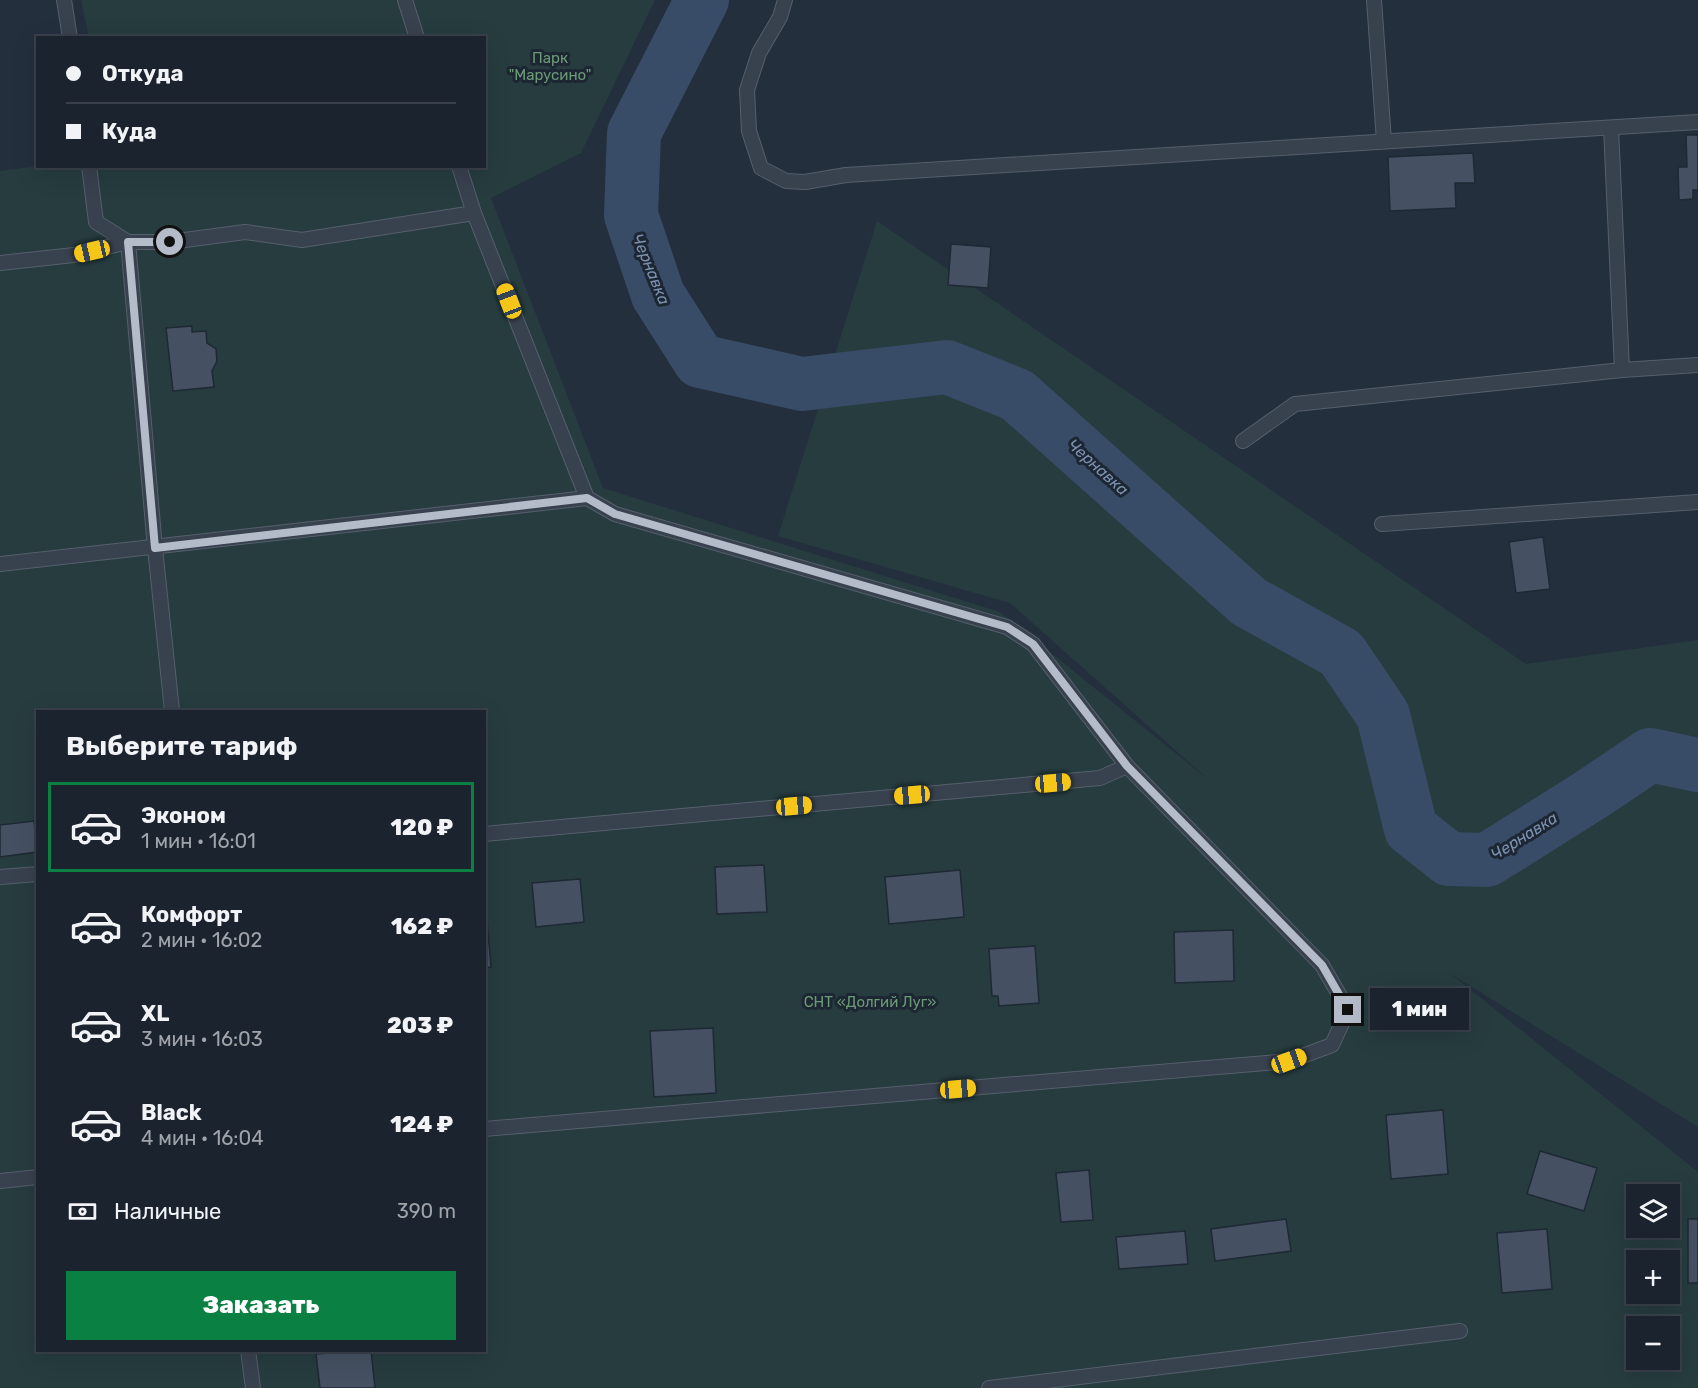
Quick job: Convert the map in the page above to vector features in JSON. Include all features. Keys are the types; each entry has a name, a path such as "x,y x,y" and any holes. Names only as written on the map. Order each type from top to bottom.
{"lane":[{"path":"64,0 70,36"},
{"path":"405,0 416,36"},
{"path":"785,0 780,18 759,53 747,90 749,131 761,168 786,181 805,182 846,175 1698,122"},
{"path":"1374,0 1384,141"},
{"path":"1611,128 1622,370"},
{"path":"89,168 96,222 128,242"},
{"path":"460,168 474,213 587,498"},
{"path":"0,263 74,255 128,242 170,242 245,232 302,240 474,213"},
{"path":"128,242 172,710"},
{"path":"1243,441 1295,404 1622,370 1698,365"},
{"path":"0,564 587,498 615,514 1007,627 1033,644 1127,766 1322,965 1348,1010 1332,1045 1289,1061 486,1129"},
{"path":"1382,524 1698,502"},
{"path":"486,834 1100,778 1127,766"},
{"path":"0,878 36,874"},
{"path":"0,1181 36,1177"},
{"path":"989,1388 1460,1331"},
{"path":"248,1352 253,1388"}],"green space":[{"name":"СНТ «Долгий Луг»","path":"81,0 655,0 581,153 491,198 603,488 1000,612 1209,780 1010,603 778,536 877,221 1526,664 1698,640 1698,1127 1451,974 1698,1172 1698,1388 0,1388 0,171 36,166 36,168 486,168 486,36 89,36"}],"building":[{"path":"1686,135 1698,135 1698,190 1693,190 1693,199 1679,200 1678,167 1687,167"},
{"path":"1473,153 1475,183 1455,183 1456,208 1390,211 1388,157"},
{"path":"951,244 991,247 988,288 948,285"},
{"path":"192,326 192,332 206,331 207,343 216,349 217,361 212,371 214,387 173,391 166,328"},
{"path":"1543,537 1550,589 1516,593 1509,542"},
{"path":"34,821 36,852 0,857 0,825"},
{"path":"764,865 767,912 717,914 715,867"},
{"path":"960,870 964,917 889,924 885,877"},
{"path":"580,879 584,922 536,927 532,883"},
{"path":"486,921 487,921 491,967 486,968"},
{"path":"1233,930 1234,981 1175,983 1174,932"},
{"path":"1035,946 1039,1003 999,1006 998,996 992,996 989,949"},
{"path":"713,1028 716,1093 654,1097 650,1031"},
{"path":"1443,1110 1448,1174 1391,1179 1386,1115"},
{"path":"1540,1151 1597,1168 1584,1211 1527,1194"},
{"path":"1089,1170 1093,1220 1061,1222 1056,1173"},
{"path":"1286,1219 1291,1251 1215,1261 1211,1229"},
{"path":"1688,1219 1698,1219 1698,1283 1688,1283"},
{"path":"1547,1229 1552,1289 1502,1293 1497,1233"},
{"path":"1185,1231 1188,1264 1119,1269 1116,1237"},
{"path":"371,1352 375,1388 320,1388 316,1354"}],"waterway":[{"name":"Чернавка","path":"702,0 634,133 631,215 658,295 700,361 802,384 947,367 1017,395 1249,602 1341,653 1383,715 1411,829 1449,859 1487,860 1650,755 1698,765"}],"route":[{"path":"170,242 128,242 155,548 587,498 615,514 1007,627 1033,644 1127,766 1322,965 1348,1010"}],"park label":[{"name":"Парк \"Марусино\"","path":"550,66"}]}
